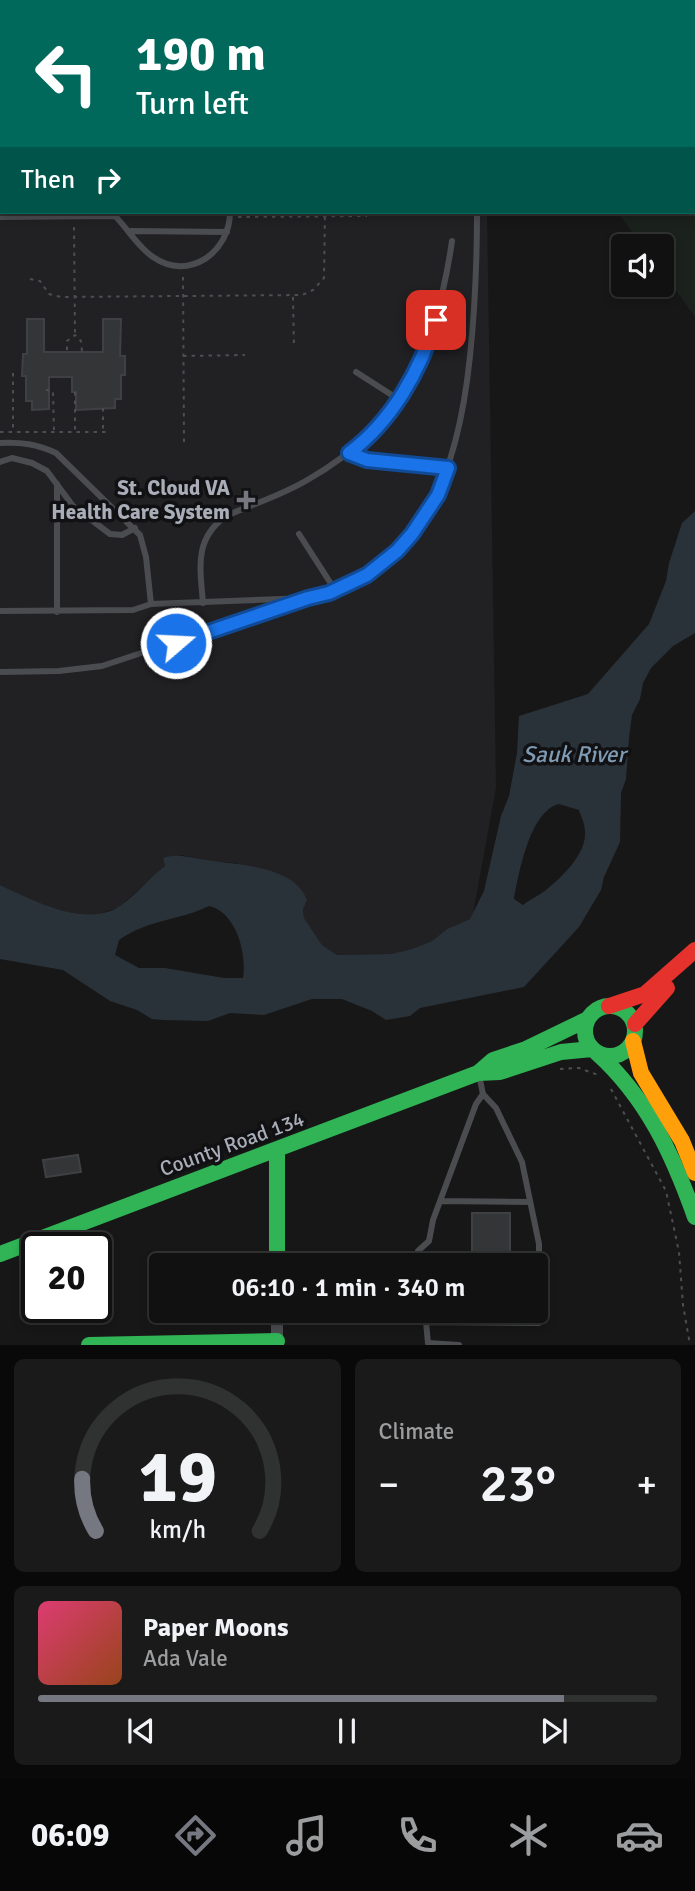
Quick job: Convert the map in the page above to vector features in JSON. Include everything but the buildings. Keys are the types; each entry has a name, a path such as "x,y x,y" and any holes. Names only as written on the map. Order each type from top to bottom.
{"street":[{"path":"695,950 645,994 597,1010 588,1019 584,1031 588,1044 619,1072 648,1112 671,1156 695,1217"},
{"path":"695,958 635,1024 633,1041 641,1073 682,1141 695,1173"},
{"path":"610,1006 616,1006 628,1013 635,1024"},
{"name":"County Road 134","path":"478,1073 493,1060 526,1049 588,1019"},
{"path":"595,1051 610,1056 616,1055 628,1049 633,1041"},
{"name":"County Road 134","path":"0,1254 478,1073 500,1072 561,1052 595,1051"},
{"path":"277,1151 277,1253"},
{"path":"89,1345 277,1343 277,1323"}],"lane":[{"path":"0,217 118,214 142,247 154,258 169,264 185,265 201,261 215,253 225,240 230,214"},
{"path":"0,672 59,671 102,666 335,590 367,575 397,551 438,495 463,412 477,277 477,214"},
{"path":"131,232 227,232"},
{"path":"203,603 201,551 206,536 215,524 226,516 308,481 349,453 384,420 421,359 431,334 443,295 452,241"},
{"path":"356,372 398,399"},
{"path":"0,443 32,444 56,453 135,528 144,544 151,604"},
{"path":"349,453 367,460 448,468"},
{"path":"0,462 12,458 33,463 47,471 73,506 101,529 116,535 135,528"},
{"path":"57,482 57,612"},
{"path":"119,513 206,511"},
{"path":"299,534 335,590"},
{"path":"0,611 133,610 151,604 308,598"},
{"path":"478,1073 482,1094 496,1108 522,1162 539,1253"},
{"path":"418,1253 429,1241 433,1220 482,1094"},
{"path":"440,1201 530,1202"},
{"path":"426,1323 428,1343 459,1345"}],"path":[{"path":"74,216 75,335 81,341 82,351"},
{"path":"30,279 40,281 49,294 54,296 308,293 324,278 325,216"},
{"path":"238,217 367,216"},
{"path":"183,273 184,444"},
{"path":"293,295 294,348"},
{"path":"67,350 67,341 75,335"},
{"path":"183,356 245,355"},
{"path":"13,373 13,432"},
{"path":"46,390 53,391 54,432"},
{"path":"75,392 75,432"},
{"path":"0,432 105,432 103,408"},
{"path":"559,1069 579,1068 601,1076"},
{"path":"608,1084 666,1191 679,1252 683,1305 690,1345"}],"shaded area":[{"name":"St. Cloud VA Health Care System","path":"0,214 487,214 496,788 470,919 412,949 391,954 337,955 322,945 304,918 303,909 237,863 207,861 182,855 163,858 165,866 119,907 97,915 83,916 44,906 0,885"},
{"path":"619,214 695,214 695,317 674,288 674,234 634,234"}],"water":[{"name":"Sauk River","path":"695,511 695,633 673,646 651,668 643,683 640,699 632,715 626,779 621,793 620,842 601,890 579,927 524,987 420,1008 410,1016 386,1020 342,999 312,999 264,1015 230,1013 208,1021 163,1020 152,1019 137,1010 110,1001 63,970 0,959 0,885 59,910 91,915 106,912 126,902 165,866 163,858 174,856 263,869 290,880 300,888 307,900 303,909 304,918 322,945 337,955 391,954 412,949 470,919 484,891 501,816 509,796 517,753 519,716 588,694 649,624 666,581 682,523","holes":["559,804 579,810 585,829 585,840 578,856 559,879 523,905 514,899 528,844 540,818","209,906 226,916 238,935 243,957 243,978 224,978 165,968 139,968 115,955 119,940 130,933"]}],"traffic: fast":[{"path":"610,1006 628,1013 635,1031 628,1049 610,1056 592,1049 585,1031 592,1013 610,1006"},
{"path":"478,1073 493,1060 526,1049 588,1019"},
{"path":"0,1254 478,1073 500,1072 561,1052 592,1049"},
{"path":"597,1053 615,1070 644,1108 668,1150 695,1217"},
{"path":"277,1151 277,1253"},
{"path":"89,1345 277,1341"}],"traffic: slow":[{"path":"633,1041 641,1073 682,1141 695,1173"}],"traffic: jam":[{"path":"609,1006 645,994 695,950"},
{"path":"635,1024 667,988"}],"place":[{"name":"St. Cloud VA Health Care System","path":"246,500"}],"route":[{"path":"176,643 348,585 384,563 412,534 438,495 448,468 367,460 349,453 384,420 400,397 421,359 436,320"}]}
